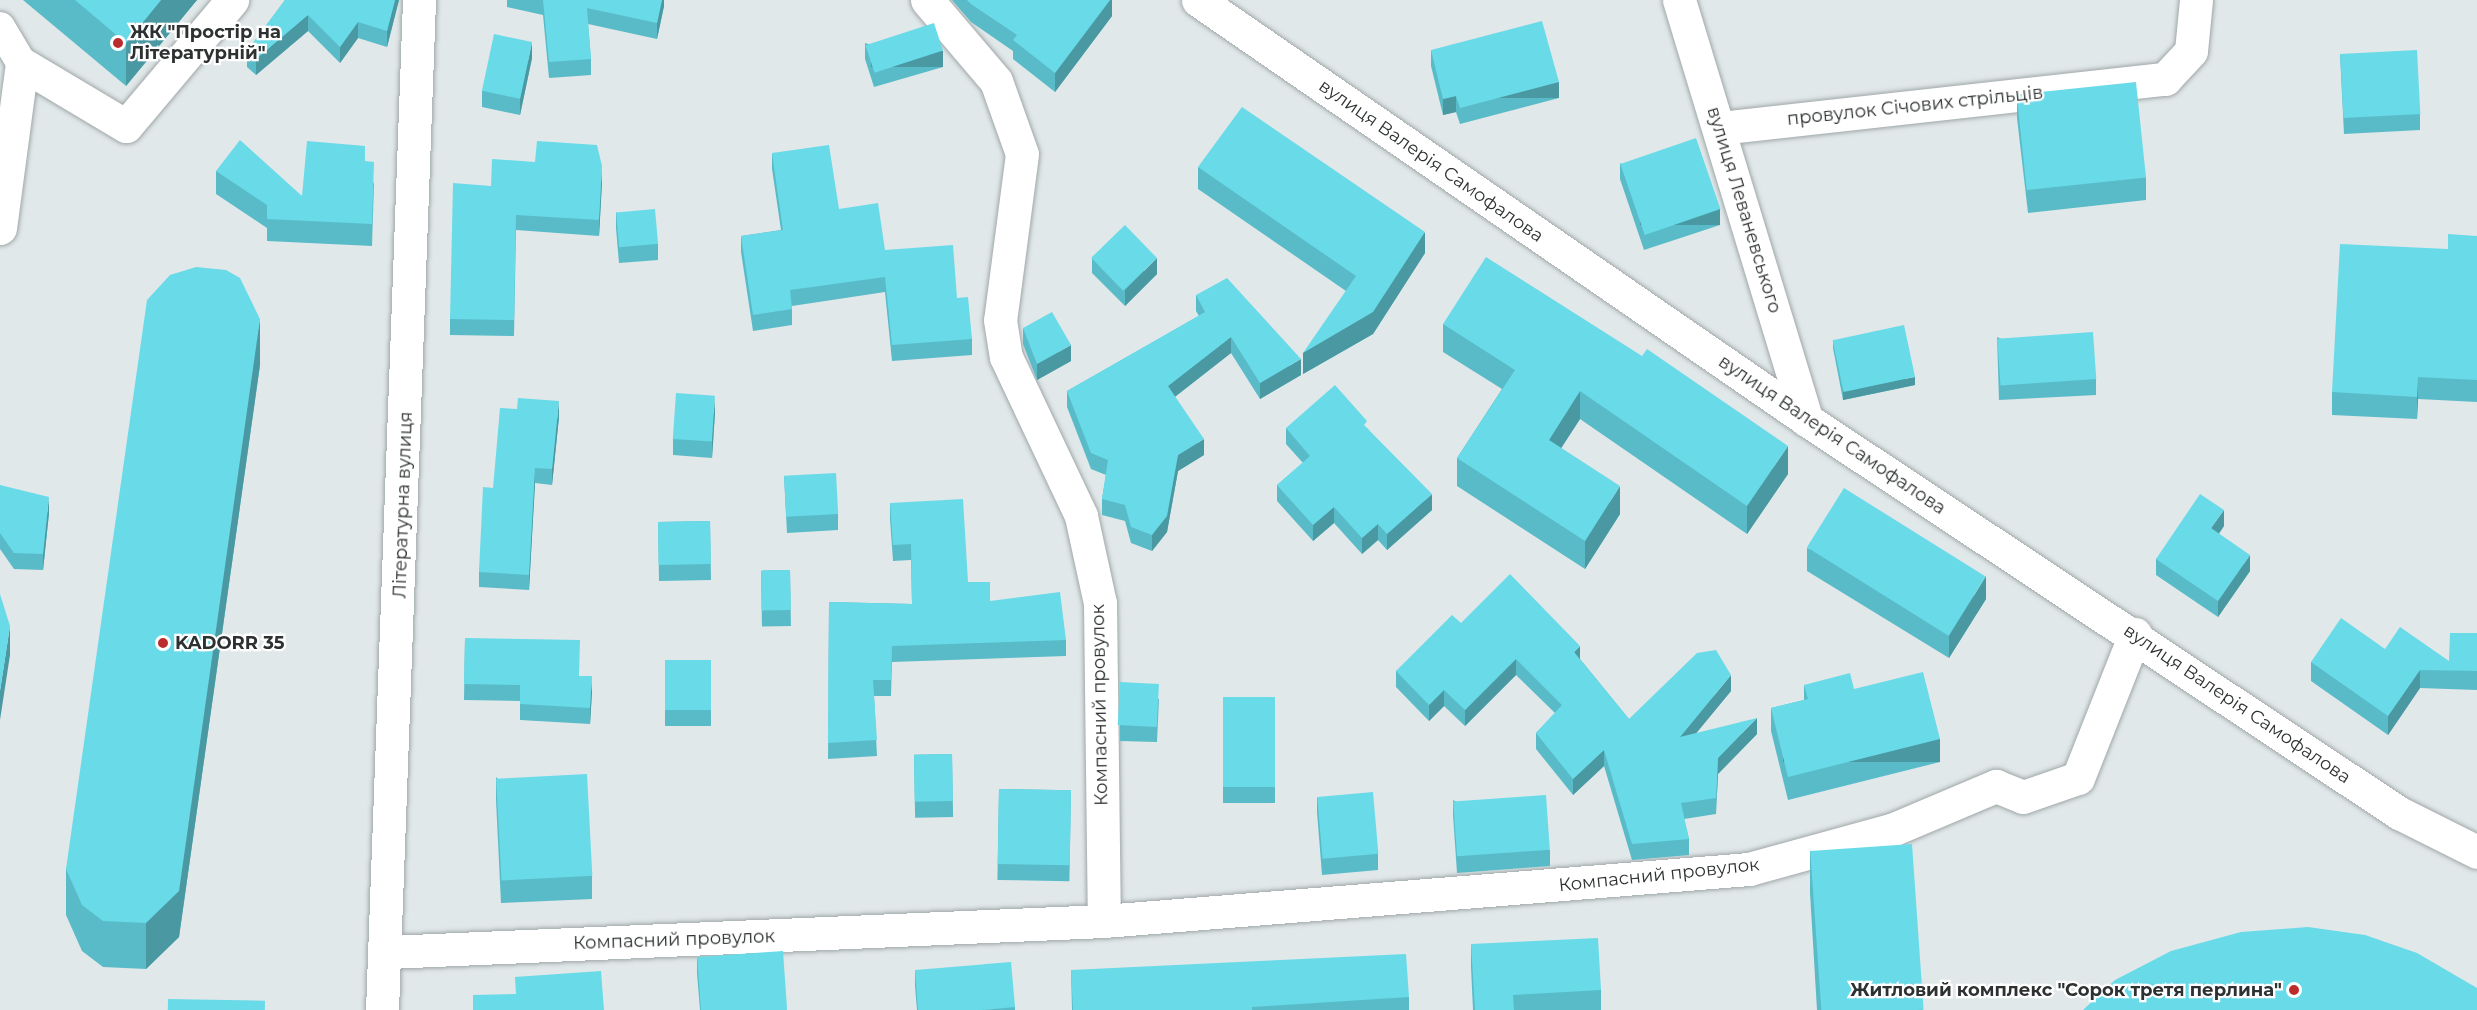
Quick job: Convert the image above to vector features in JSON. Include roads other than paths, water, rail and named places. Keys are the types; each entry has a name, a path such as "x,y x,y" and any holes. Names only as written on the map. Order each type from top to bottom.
{"street":[{"path":"0,27 22,64 126,126 232,0"},
{"name":"Літературна вулиця","path":"382,1010 388,952 419,0"},
{"name":"Компасний провулок","path":"927,0 996,81 1022,154 1000,320 1006,357 1081,516 1100,603 1104,921"},
{"name":"вулиця Валерія Самофалова","path":"1198,0 1807,420 2135,634 2399,813 2477,852"},
{"name":"вулиця Леваневського","path":"1679,0 1807,420"},
{"name":"провулок Січових стрільців","path":"1719,128 2165,80 2191,51 2196,0"},
{"path":"0,228 22,64"},
{"name":"Компасний провулок","path":"388,952 1104,921 1749,869 1894,829 1996,786 2023,797 2078,777 2135,634"}],"place":[{"name":"ЖК \"Простір на Літературній\"","path":"118,43"},
{"name":"KADORR 35","path":"163,643"},
{"name":"Житловий комплекс \"Сорок третя перлина\"","path":"2294,990"}]}
